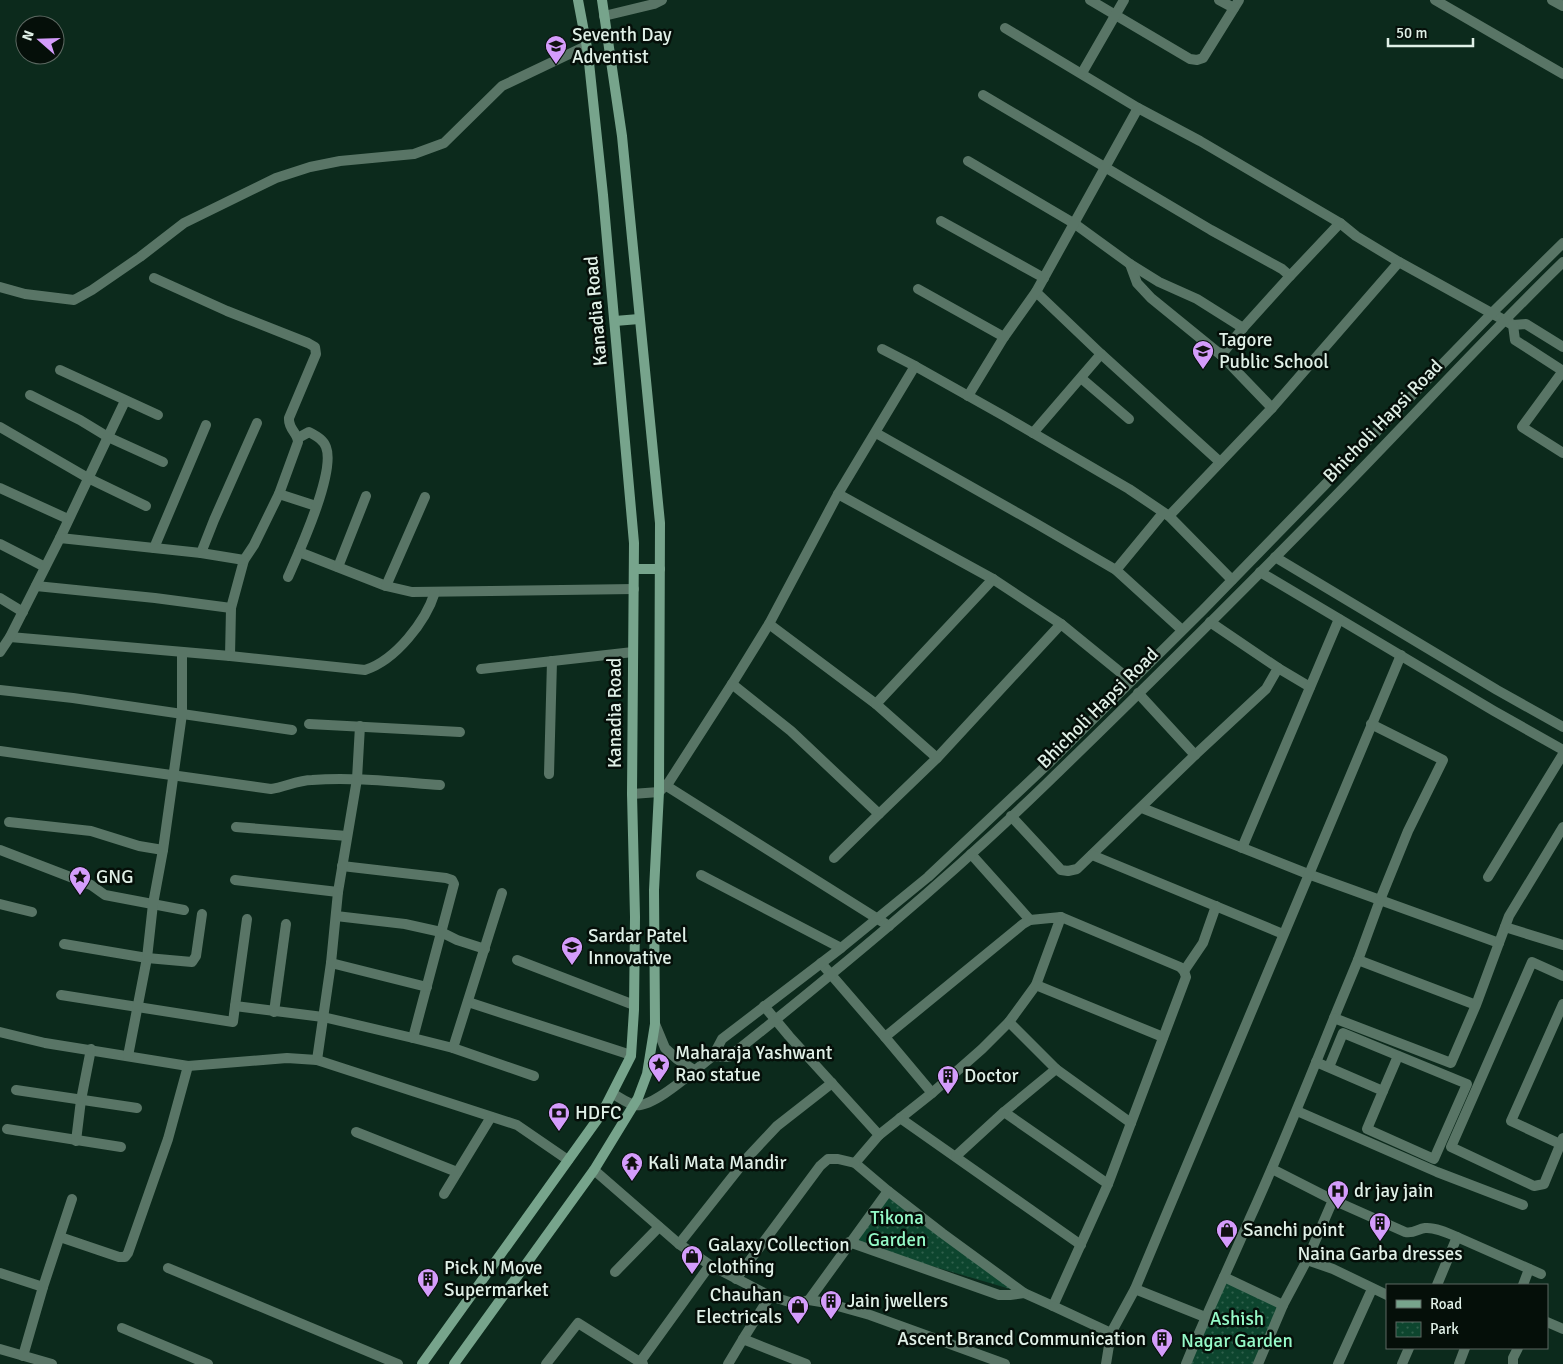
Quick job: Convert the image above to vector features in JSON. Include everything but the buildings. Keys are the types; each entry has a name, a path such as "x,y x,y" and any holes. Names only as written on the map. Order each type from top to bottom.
{"main road":[{"name":"Kanadia Road","path":"422,1364 602,1113 631,1055 636,917 632,794 635,570 615,322 586,46 578,0"},
{"path":"454,1364 594,1170 634,1105 647,1074 655,1024 654,890 662,789 660,523 622,136 602,0"},
{"path":"615,322 639,319"},
{"path":"635,570 660,569"}],"street":[{"path":"604,16 654,4 662,0"},
{"path":"1090,0 1190,59 1198,60 1203,58 1237,4 1219,0"},
{"path":"1082,73 1124,0"},
{"path":"1552,0 1563,6"},
{"path":"1441,1 1563,74"},
{"path":"1004,28 1138,108 1200,141 1340,223 1356,236 1398,262 1509,322 1526,324 1563,347"},
{"path":"0,287 25,294 74,300 140,257 184,223 276,178 310,167 340,161 414,154 444,143 502,86 586,46"},
{"path":"983,95 1211,230 1282,269 1290,276"},
{"path":"968,396 1004,337 1036,292 1138,108"},
{"path":"968,160 1075,224 1130,264 1159,282 1197,299 1243,328"},
{"path":"941,221 1044,278"},
{"path":"1220,355 1340,223"},
{"path":"713,1056 722,1039 841,948 935,870 1051,761 1563,243"},
{"path":"1116,570 1166,515 1272,408 1398,262"},
{"name":"Bhicholi Hapsi Road","path":"634,1105 655,1101 713,1056 729,1057 889,926 1012,816 1210,622 1509,322 1563,262"},
{"path":"1130,264 1138,283 1151,298 1220,355 1272,408"},
{"path":"154,278 227,311 308,343 315,348 316,354 289,418 290,427 298,438 298,442 279,494 254,545 244,560 231,608 230,656"},
{"path":"918,289 1004,337"},
{"path":"1036,292 1220,462"},
{"path":"1509,322 1515,340 1563,371 1522,426 1563,453"},
{"path":"882,349 968,396 1129,489 1166,515 1232,580"},
{"path":"1033,433 1101,354"},
{"path":"662,789 770,624 838,494 915,366"},
{"path":"60,370 158,415"},
{"path":"1081,378 1128,419"},
{"path":"30,395 80,420 108,437 163,462"},
{"path":"0,652 10,637 60,538 125,401"},
{"path":"201,553 257,423"},
{"path":"154,548 206,425"},
{"path":"0,427 88,478 146,506"},
{"path":"288,577 316,506 326,473 327,448 320,438 309,432 298,438"},
{"path":"876,433 1116,570 1182,630"},
{"path":"0,488 68,519"},
{"path":"279,494 316,506"},
{"path":"838,494 993,579 1061,624 1131,681"},
{"path":"338,567 366,496"},
{"path":"386,586 424,497"},
{"path":"60,538 201,553 244,560"},
{"path":"0,544 45,567"},
{"path":"299,552 386,586 412,592 634,589"},
{"path":"1275,557 1497,690 1563,727"},
{"path":"1260,572 1563,750"},
{"path":"876,704 993,579"},
{"path":"36,586 231,608"},
{"path":"10,637 366,670 376,666 418,627 431,605 435,592"},
{"path":"0,598 23,612"},
{"path":"1242,848 1339,619"},
{"path":"1210,622 1278,668 1310,687"},
{"path":"770,624 876,704 937,758"},
{"path":"834,858 937,758 1061,624"},
{"path":"128,1056 147,958 153,904 174,775 182,714 182,652"},
{"path":"481,669 633,652"},
{"path":"1106,1364 1111,1334 1135,1289 1401,655"},
{"path":"549,774 552,661"},
{"path":"1012,816 1061,870 1077,869 1142,808 1194,755 1266,689 1278,668"},
{"path":"732,684 791,731 879,814"},
{"path":"0,690 73,698 292,730"},
{"path":"1138,693 1194,755"},
{"path":"309,724 460,732"},
{"path":"1186,1364 1297,1111 1408,831 1443,760 1372,724"},
{"path":"317,1060 331,963 338,892 358,779 360,726"},
{"path":"0,751 271,789 310,780 358,779 440,785"},
{"path":"1488,877 1563,754"},
{"path":"632,794 662,789 889,926"},
{"path":"1142,808 1308,874 1499,943"},
{"path":"9,822 91,831 139,846 163,850"},
{"path":"236,827 347,836"},
{"path":"1334,1018 1451,1063 1476,1005 1509,916 1563,827"},
{"path":"0,850 91,885 105,895 184,910"},
{"path":"970,854 1030,920"},
{"path":"1092,855 1284,934"},
{"path":"342,866 452,880 454,884 413,1038"},
{"path":"701,875 841,948"},
{"path":"235,880 338,892"},
{"path":"453,1048 502,893"},
{"path":"0,904 32,912"},
{"path":"1184,971 1203,943 1216,906"},
{"path":"64,944 147,958 192,962 196,956 202,914"},
{"path":"336,916 405,924 442,932 457,940 485,948"},
{"path":"855,1163 879,1135 932,1093 982,1049 1008,1022 1036,985 1061,917"},
{"path":"885,1037 996,945 1030,920 1061,917 1180,967 1184,971 1186,977 1162,1037 1132,1123 1108,1184 1053,1306"},
{"path":"61,995 233,1022 246,919"},
{"path":"274,1012 286,924"},
{"path":"1505,927 1563,945"},
{"path":"517,960 634,1005"},
{"path":"1358,960 1476,1005"},
{"path":"1563,976 1532,962 1451,1147 1534,1186 1544,1184 1562,1141 1511,1121 1563,1004"},
{"path":"331,963 427,987"},
{"path":"821,963 932,1093"},
{"path":"1036,985 1162,1037"},
{"path":"468,1002 631,1055"},
{"path":"235,1006 323,1017 413,1038 453,1048 534,1076"},
{"path":"764,1006 879,1135"},
{"path":"1008,1022 1056,1069 1132,1123"},
{"path":"655,1024 665,1048 677,1059 694,1070"},
{"path":"0,1032 45,1043 188,1066 287,1058 317,1060 517,1125 568,1160"},
{"path":"1329,1068 1343,1033 1467,1084 1434,1158 1366,1129 1398,1056"},
{"path":"76,1141 81,1100 91,1049"},
{"path":"1316,1062 1383,1091"},
{"path":"60,1237 119,1257 125,1257 128,1253 168,1139 188,1066"},
{"path":"956,1156 1004,1112 1056,1069"},
{"path":"679,1244 748,1157 777,1126 832,1084"},
{"path":"16,1090 136,1108"},
{"path":"613,1094 634,1105"},
{"path":"1297,1111 1437,1172 1522,1205"},
{"path":"1004,1112 1108,1184"},
{"path":"444,1194 491,1117"},
{"path":"900,1118 1081,1245"},
{"path":"7,1129 121,1148"},
{"path":"356,1132 457,1172"},
{"path":"736,1279 820,1166 828,1159 838,1159 855,1163 888,1191 1024,1293 1111,1334"},
{"path":"1272,1169 1333,1200 1410,1234 1426,1228 1441,1231 1540,1274"},
{"path":"594,1170 679,1244 710,1265 770,1296 796,1304 809,1300 827,1303 870,1315 1005,1364"},
{"path":"809,1300 849,1242 888,1191"},
{"path":"23,1356 72,1199"},
{"path":"1258,1364 1283,1305 1307,1260 1333,1200"},
{"path":"615,1272 659,1227"},
{"path":"1437,1284 1458,1237"},
{"path":"849,1242 999,1295 1024,1293"},
{"path":"1307,1260 1333,1269 1386,1295"},
{"path":"546,1364 578,1323 641,1363 710,1265"},
{"path":"168,1268 398,1364"},
{"path":"1523,1284 1529,1268"},
{"path":"0,1273 44,1287"},
{"path":"1224,1277 1283,1305"},
{"path":"1135,1289 1205,1317"},
{"path":"1338,1364 1372,1289"},
{"path":"728,1364 770,1296"},
{"path":"1548,1322 1563,1329"},
{"path":"122,1328 208,1364"},
{"path":"743,1339 806,1364"},
{"path":"0,1349 52,1364"},
{"path":"1402,1364 1409,1349"},
{"path":"1459,1364 1465,1349"},
{"path":"1513,1364 1513,1358 1518,1349"}],"green space":[{"name":"Tikona Garden","path":"888,1191 1024,1293 853,1243"},
{"name":"Ashish Nagar Garden","path":"1224,1277 1283,1305 1258,1364 1187,1364"}],"place":[{"name":"Seventh Day Adventist","path":"556,65"},
{"name":"Tagore Public School","path":"1203,370"},
{"name":"GNG","path":"80,896"},
{"name":"Sardar Patel Innovative","path":"572,966"},
{"name":"Maharaja Yashwant Rao statue","path":"659,1083"},
{"name":"Doctor","path":"948,1095"},
{"name":"HDFC","path":"559,1132"},
{"name":"Kali Mata Mandir","path":"632,1182"},
{"name":"dr jay jain","path":"1338,1210"},
{"name":"Naina Garba dresses","path":"1380,1242"},
{"name":"Sanchi point","path":"1227,1249"},
{"name":"Galaxy Collection clothing","path":"692,1275"},
{"name":"Pick N Move Supermarket","path":"428,1298"},
{"name":"Jain jwellers","path":"831,1320"},
{"name":"Chauhan Electricals","path":"798,1325"},
{"name":"Ascent Brancd Communication","path":"1162,1358"}]}
